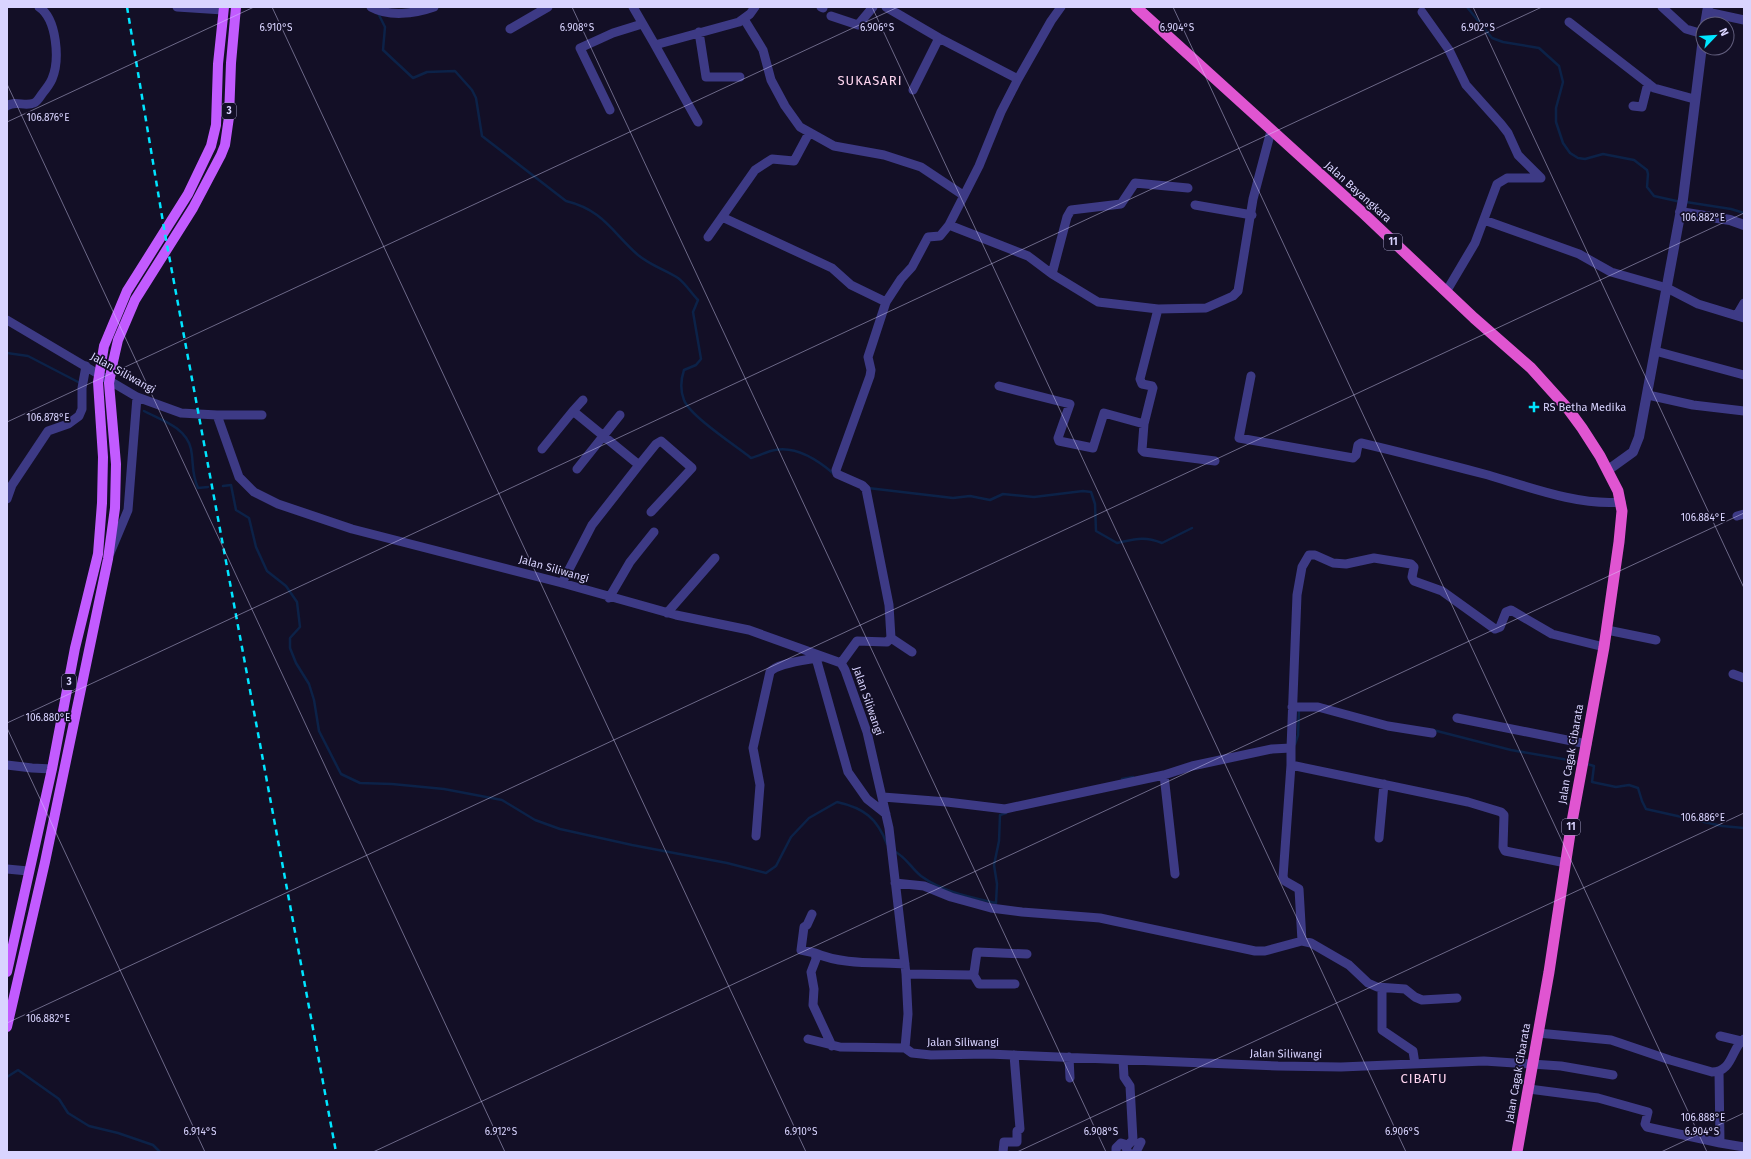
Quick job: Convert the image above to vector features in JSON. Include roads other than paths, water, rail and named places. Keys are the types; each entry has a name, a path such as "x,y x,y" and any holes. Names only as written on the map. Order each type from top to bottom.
{"highway":[{"name":"Jalan Bayangkara","path":"1136,7 1363,213 1446,292 1520,358 1556,395 1582,428 1608,470 1621,502"},
{"name":"Jalan Cagak Cibarata","path":"1517,1152 1533,1065 1571,827 1604,647 1619,542 1621,502"}],"main road":[{"name":"3","path":"7,1028 12,986 45,862 108,559 115,508 116,464 109,383 113,362 118,340 135,300 193,208 221,155 226,139 236,7"},
{"name":"3","path":"7,972 28,871 52,769 75,648 98,554 102,503 103,457 98,389 101,360 108,333 127,291 188,194 211,146 216,125 218,64 223,8"}],"street":[{"path":"7,106 12,103 35,103 53,78 57,49 55,36 46,13 39,7"},
{"path":"176,7 223,8"},
{"path":"371,7 387,13 411,13 434,7"},
{"path":"510,29 548,7"},
{"path":"633,7 698,122"},
{"path":"655,45 744,20 755,7"},
{"path":"831,16 858,25 873,7"},
{"path":"886,7 939,38 1018,79"},
{"path":"891,638 889,605 866,489 862,485 837,474 836,470 870,376 871,370 868,357 886,302 901,279 912,267 928,237 940,236 949,225 979,166 1001,112 1051,21 1061,7"},
{"path":"1662,7 1686,28 1695,31"},
{"path":"1707,10 1744,20"},
{"path":"1422,12 1449,50 1466,85 1508,133 1518,155 1540,178 1502,180 1497,184 1475,243 1446,292"},
{"path":"744,20 760,45 771,80 785,106 800,127 834,146 884,155 921,167 963,195"},
{"path":"1569,22 1648,83 1668,93 1694,99"},
{"path":"610,110 580,48 614,33 642,24"},
{"path":"699,32 706,77 740,77"},
{"path":"912,90 939,38"},
{"path":"1608,470 1625,459 1635,449 1648,395 1680,212 1700,56"},
{"path":"1632,106 1642,107 1648,83"},
{"path":"949,225 1028,256 1052,274 1098,302 1158,309 1206,308 1216,305 1236,294 1240,284 1252,215 1253,199 1271,131"},
{"path":"708,237 759,166 776,158 794,161 809,133"},
{"path":"1052,274 1067,217 1071,210 1122,204 1135,183 1188,188"},
{"path":"1195,205 1252,215"},
{"path":"1680,212 1730,220 1744,225"},
{"path":"722,217 832,268 851,285 886,302"},
{"path":"1484,220 1579,254 1611,272 1667,288 1698,304 1740,316 1744,303"},
{"path":"1158,309 1140,379 1142,384 1152,386 1153,388 1144,424 1142,449 1144,452 1215,461"},
{"name":"Jalan Siliwangi","path":"7,320 137,397 162,407 188,414 217,415 239,477 248,487 278,504 352,530 562,583 609,598 667,613 749,630 775,638 819,657 841,663 851,684 867,732 883,797 892,852 894,883 906,974 908,1014 905,1048 912,1053 931,1055 1014,1055 1278,1066 1341,1067 1484,1061 1561,1066 1613,1075"},
{"path":"1655,351 1744,375"},
{"path":"7,499 12,485 48,431 68,424 79,416 82,409 82,384 86,366"},
{"path":"1251,376 1239,438 1353,458 1356,455 1358,445 1361,443 1438,461 1544,491 1597,503 1621,502"},
{"path":"999,386 1070,404 1058,438 1059,441 1093,448 1104,413 1144,424"},
{"path":"1648,395 1693,406 1744,411"},
{"path":"108,559 128,510 137,397"},
{"path":"542,449 583,400"},
{"path":"573,412 639,465"},
{"path":"217,415 262,415"},
{"path":"577,469 620,415"},
{"path":"562,583 592,525 656,444 661,441 692,468 651,512"},
{"path":"609,598 630,562 654,532"},
{"path":"1302,941 1299,890 1285,881 1283,877 1292,765 1292,707 1297,595 1302,567 1309,555 1315,555 1333,563 1346,564 1374,558 1411,564 1414,567 1412,577 1414,581 1442,591 1495,629 1500,627 1506,612 1511,610 1552,634 1604,647"},
{"path":"667,613 715,558"},
{"path":"1606,630 1656,640"},
{"path":"891,638 912,652"},
{"path":"841,663 857,641 887,642 891,638"},
{"path":"756,836 760,785 753,748 770,672 779,666 819,657 848,772 867,800 886,814"},
{"path":"1733,674 1744,678"},
{"path":"1292,707 1318,707 1388,726 1432,733"},
{"path":"1456,718 1587,744"},
{"path":"883,797 947,802 1005,810 1164,775 1192,766 1272,749 1291,748"},
{"path":"7,765 52,769"},
{"path":"1292,765 1468,802 1503,812 1503,847 1505,851 1566,863"},
{"path":"1164,775 1175,874"},
{"path":"1379,838 1384,784"},
{"path":"7,869 28,871"},
{"path":"894,883 924,886 957,899 991,908 1100,918 1255,951 1265,951 1302,941 1311,944 1349,965 1368,982 1382,988 1405,989 1415,997 1422,1000 1458,998"},
{"path":"812,914 807,925 804,927 801,950 815,953 828,959 864,963 905,964"},
{"path":"1015,984 979,984 973,974 977,952 1028,954"},
{"path":"815,953 816,960 811,972 814,989 814,1005 832,1046"},
{"path":"906,974 968,976 973,974"},
{"path":"1382,988 1381,1028 1385,1034 1413,1051 1415,1064"},
{"path":"1538,1033 1611,1040 1712,1072 1719,1071 1730,1062 1742,1040 1720,1036"},
{"path":"808,1040 832,1046 854,1048 871,1046 894,1049 905,1048"},
{"path":"1003,1152 1004,1142 1016,1142 1017,1131 1020,1129 1014,1055"},
{"path":"1069,1057 1070,1078"},
{"path":"1116,1152 1116,1148 1121,1143 1128,1148 1133,1140 1132,1109 1129,1084 1124,1077 1123,1060"},
{"path":"1719,1071 1720,1143"},
{"path":"1529,1089 1615,1102 1648,1112 1645,1124 1647,1127 1744,1147"},
{"path":"1136,1152 1141,1142"}],"waterway":[{"path":"1467,7 1492,38 1503,42 1539,48 1559,66 1563,82 1556,108 1556,122 1563,143 1570,153 1578,158 1585,159 1603,154 1634,160 1647,170 1647,187 1654,196 1681,202"},
{"path":"378,13 385,27 383,50 413,78 427,72 455,71 472,90 476,98 482,136 566,201 579,205 598,216 638,255 647,262 678,278 698,300 693,312 701,359 696,365 684,370 681,385 684,400 688,407 704,422 751,458 772,451 783,449 791,450 807,456 834,474"},
{"path":"1686,202 1731,209 1744,213"},
{"path":"7,353 28,356 80,383"},
{"path":"144,411 172,425 184,435 191,449 194,473 198,488 208,487"},
{"path":"223,486 231,485 236,510 249,518 256,547 267,571 286,586 297,602 300,627 290,638 290,648 296,663 309,684 314,700 319,731 341,774 360,783 392,784 444,789 502,800 535,820 560,829 632,845 727,863 766,873 776,866 791,837 809,818 837,802 855,807 874,821 879,827 887,844"},
{"path":"868,488 953,498 970,496 990,500 1003,494 1034,497 1083,491 1091,492 1095,504 1096,531 1117,543 1135,539 1150,539 1162,543 1192,528"},
{"path":"1295,744 1298,735 1299,709"},
{"path":"1433,730 1511,750 1580,762"},
{"path":"1587,764 1594,766 1592,782 1616,787 1629,785 1638,788 1646,809 1722,826 1744,828"},
{"path":"1122,779 1133,777"},
{"path":"894,851 902,856 917,873 929,882 957,893 996,903 997,884 994,865 999,841 1000,815 1006,813"},
{"path":"7,1077 18,1070 59,1099 68,1113 89,1126 118,1133 153,1145 160,1152"}],"railway":[{"path":"127,7 165,234 336,1152"}],"place":[{"name":"RS Betha Medika","path":"1534,407"}],"district":[{"name":"SUKASARI","path":"870,80"},
{"name":"CIBATU","path":"1424,1078"}]}
